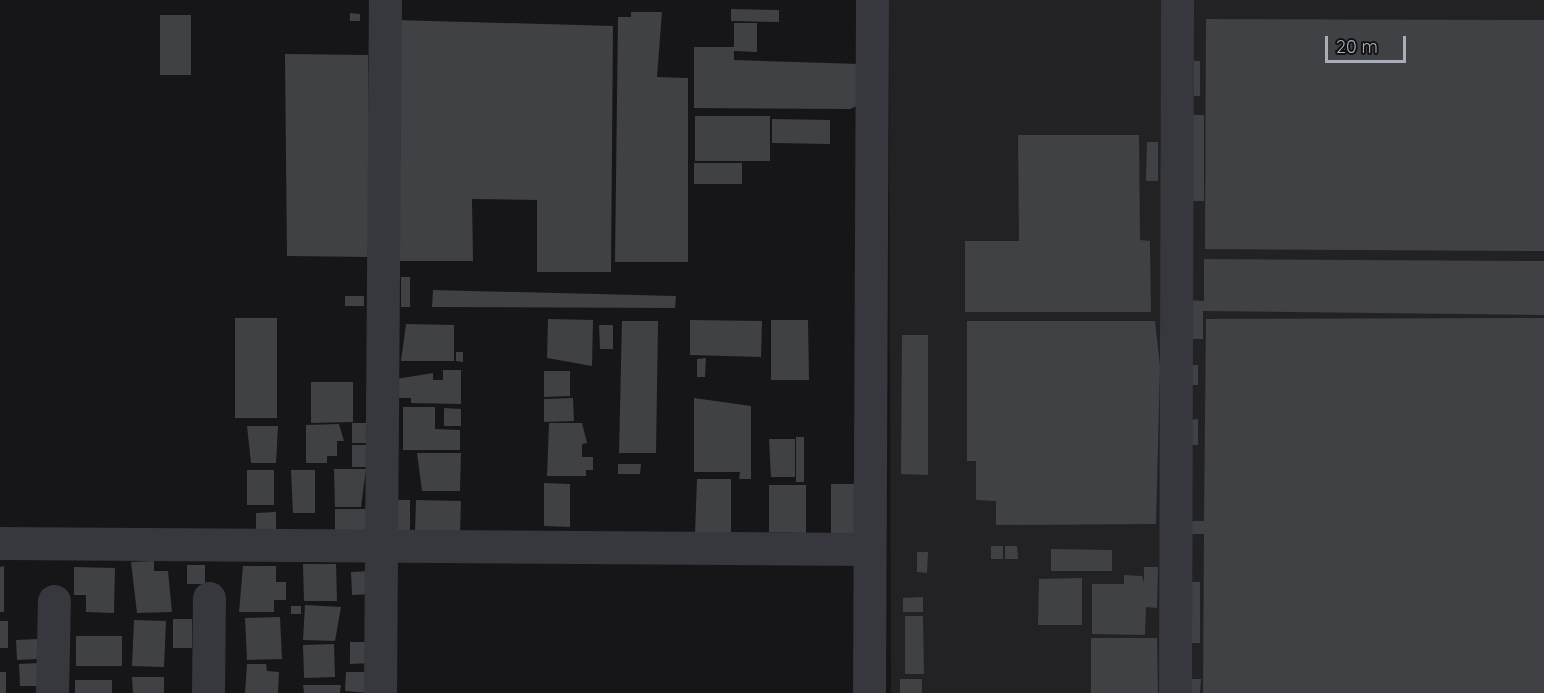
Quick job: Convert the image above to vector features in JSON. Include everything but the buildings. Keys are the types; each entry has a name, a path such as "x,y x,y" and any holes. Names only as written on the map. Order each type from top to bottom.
{"street":[{"path":"380,693 385,0"},
{"path":"869,693 872,0"},
{"path":"1175,693 1177,0"},
{"path":"0,543 381,543 869,549"},
{"path":"208,693 209,598"},
{"path":"52,693 54,601"}],"shaded area":[{"path":"889,0 1544,0 1544,693 891,693"}]}
